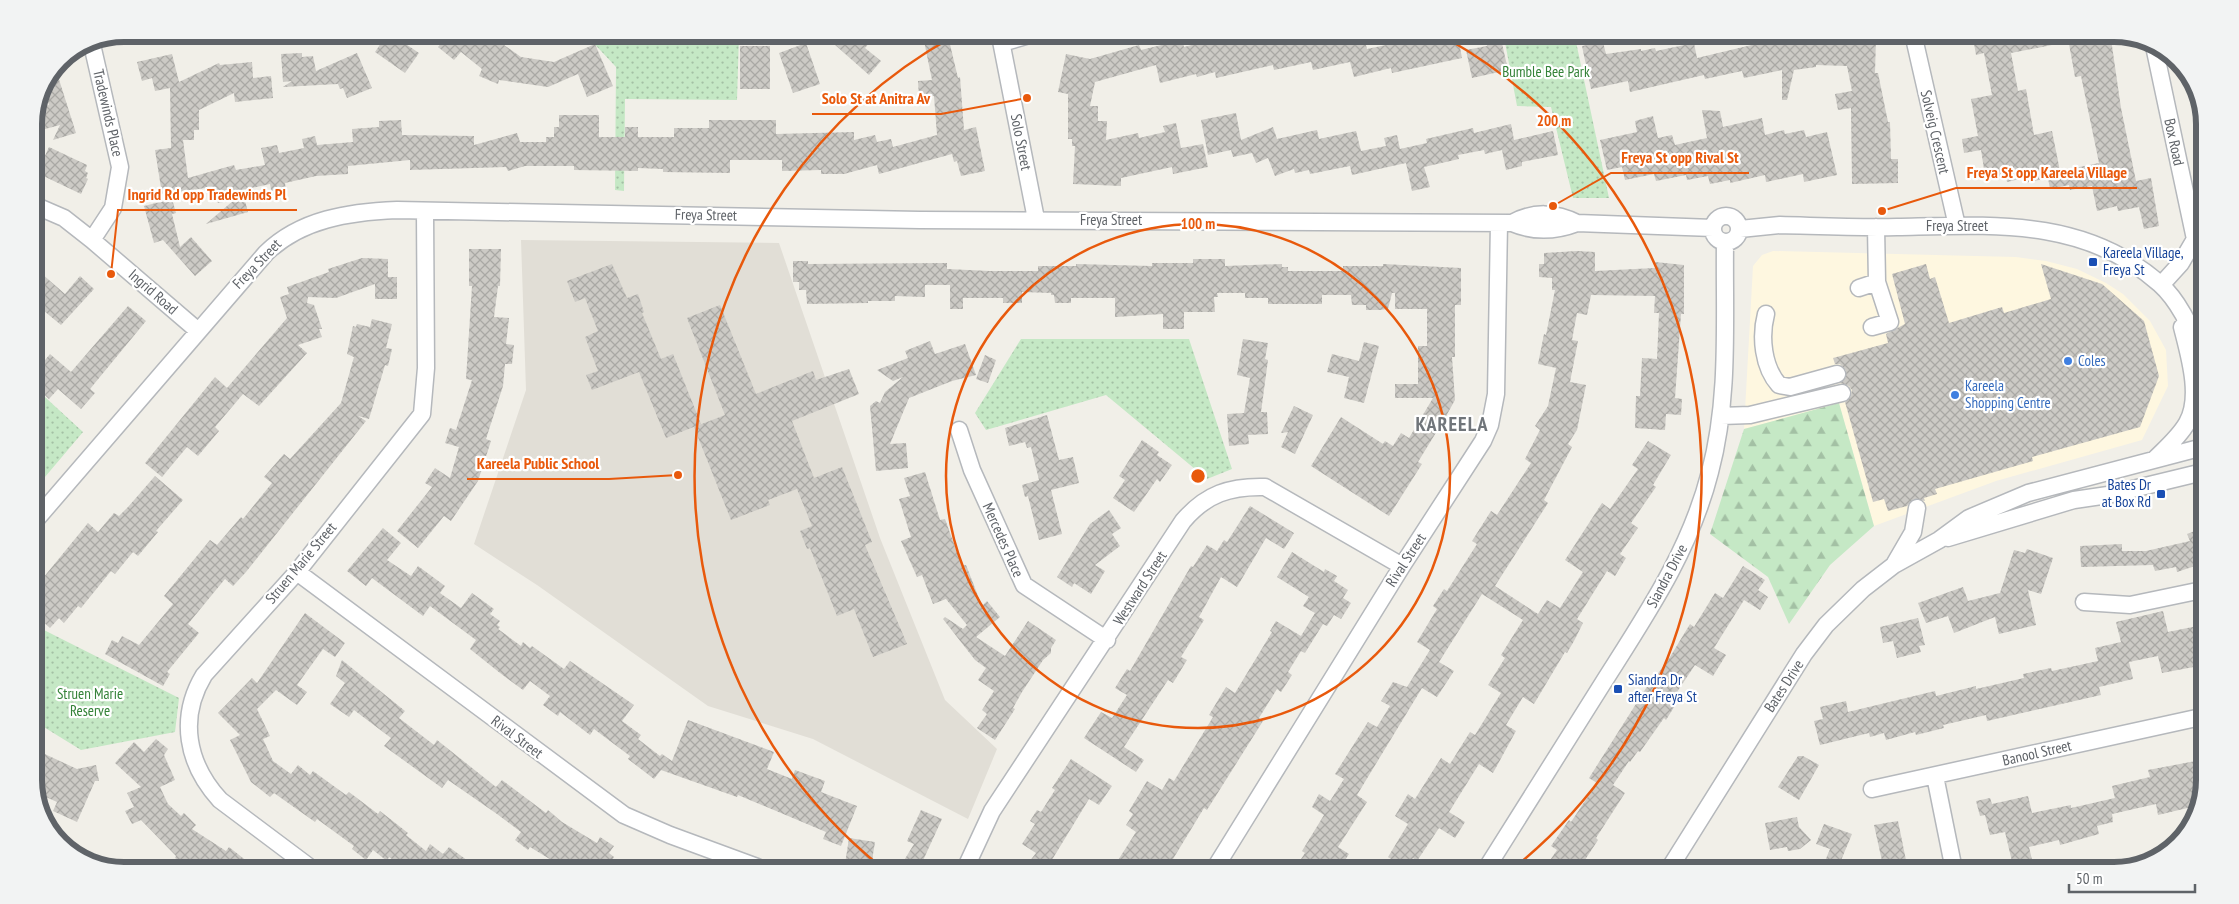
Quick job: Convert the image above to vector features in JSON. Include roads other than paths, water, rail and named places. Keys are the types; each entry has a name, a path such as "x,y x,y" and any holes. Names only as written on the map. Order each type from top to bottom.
{"street":[{"name":"Solo Street","path":"1002,42 1036,219"},
{"name":"Solveig Crescent","path":"1915,42 1957,226"},
{"name":"Tradewinds Place","path":"92,240 113,208 120,167 93,49"},
{"name":"Box Road","path":"2157,54 2195,239"},
{"name":"Ingrid Road","path":"42,209 64,218 197,330"},
{"name":"Freya Street","path":"43,512 197,330 266,253 289,233 312,224 350,214 397,210 920,220 1036,219 1506,223 1526,215 1561,214 1577,222 1713,228"},
{"name":"Struen Marie Street","path":"303,862 220,800 211,789 193,757 189,722 193,695 204,675 297,572 422,414 426,358 425,212"},
{"path":"1728,215 1736,219 1740,228 1735,239 1725,242 1715,236 1713,228 1720,217 1728,215"},
{"name":"Rival Street","path":"1219,862 1402,566 1483,441 1490,425 1496,394 1506,223"},
{"name":"Freya Street","path":"1740,228 1780,225 2020,227 2074,237 2130,262 2166,291"},
{"path":"1872,327 1890,322 1877,282 1876,227"},
{"path":"2166,291 2195,239"},
{"name":"Siandra Drive","path":"1490,862 1666,584 1691,529 1710,472 1725,376 1725,242"},
{"path":"1859,288 1877,282"},
{"path":"2166,291 2196,343"},
{"path":"2154,460 2188,422 2191,410 2191,369 2182,326 2166,291"},
{"path":"1766,314 1762,327 1762,344 1773,377 1779,385 1797,385 1837,374"},
{"path":"1720,416 1750,415 1842,393"},
{"name":"Mercedes Place","path":"959,430 972,470 1024,585 1107,640"},
{"name":"Bates Drive","path":"1673,862 1788,679 1826,625 1863,589 1894,565 1938,540 1969,518 2028,494 2196,449"},
{"name":"Bates Drive","path":"1938,540 2052,505 2108,495 2196,474"},
{"name":"Westward Street","path":"969,862 992,811 1197,505 1230,490 1265,487 1402,566"},
{"path":"1894,565 1913,532 1917,508"},
{"name":"Rival Street","path":"297,572 604,802 642,824 744,862"},
{"path":"2084,602 2130,605 2196,591"},
{"name":"Banool Street","path":"1872,789 2196,718"},
{"path":"1935,776 1952,862"}],"place":[{"name":"Solo St at Anitra Av","path":"1027,98"},
{"name":"Freya St opp Rival St","path":"1553,206"},
{"name":"Freya St opp Kareela Village","path":"1882,211"},
{"name":"Kareela Village, Freya St","path":"2093,262"},
{"name":"Ingrid Rd opp Tradewinds Pl","path":"111,274"},
{"name":"Coles","path":"2068,361"},
{"name":"Kareela Shopping Centre","path":"1955,395"},
{"name":"Kareela Public School","path":"678,475"},
{"name":"Bates Dr at Box Rd","path":"2161,494"},
{"name":"Siandra Dr after Freya St","path":"1618,689"}],"district":[{"name":"KAREELA","path":"1452,424"}],"park label":[{"name":"Bumble Bee Park","path":"1546,72"},
{"name":"Struen Marie Reserve","path":"90,702"}]}
